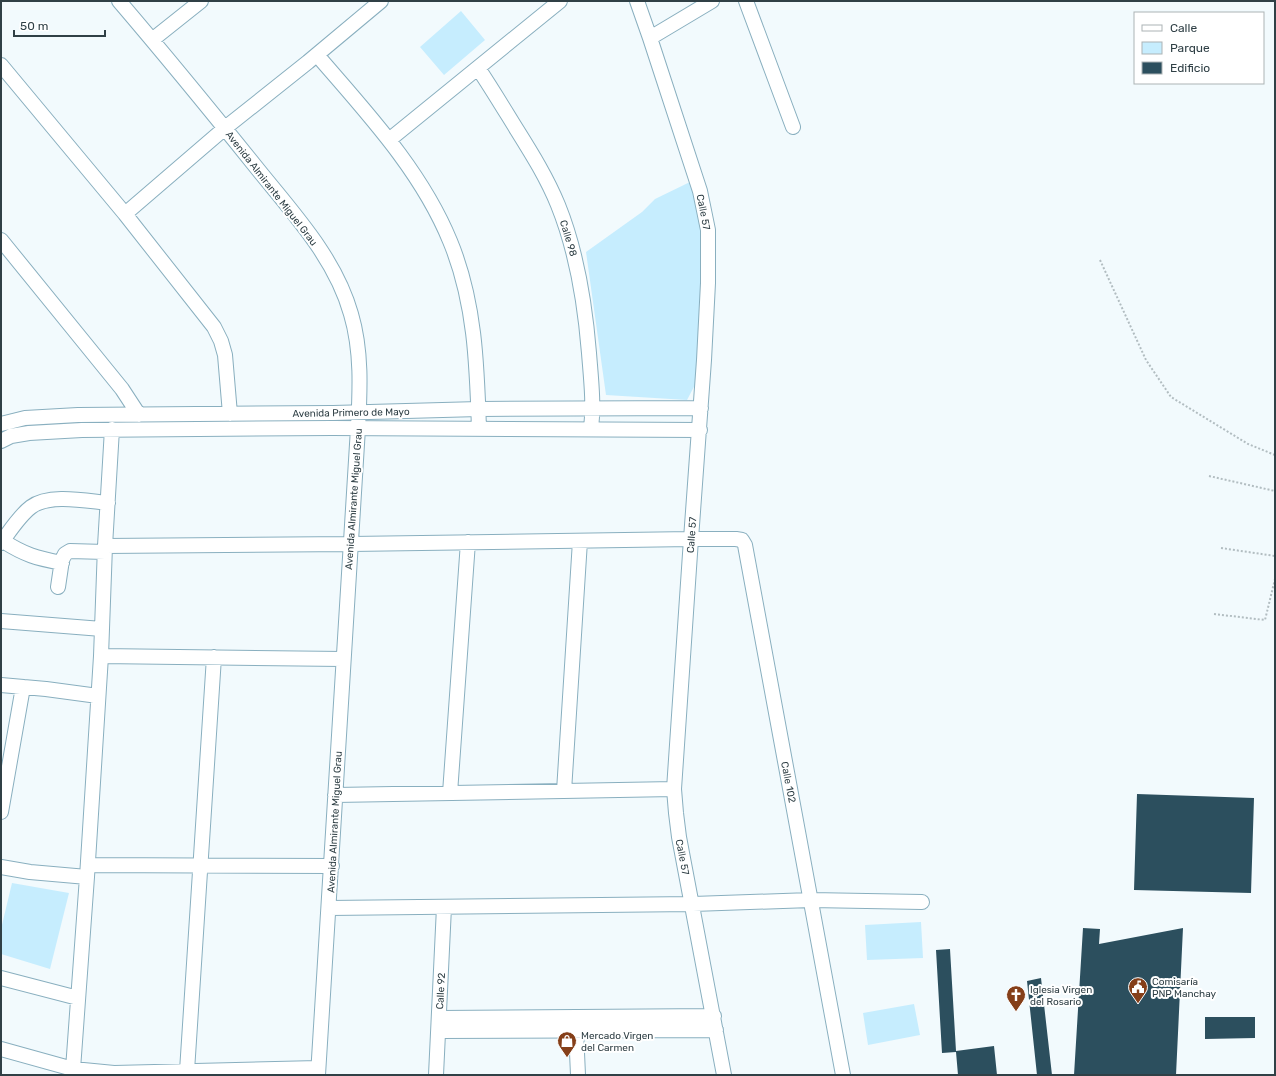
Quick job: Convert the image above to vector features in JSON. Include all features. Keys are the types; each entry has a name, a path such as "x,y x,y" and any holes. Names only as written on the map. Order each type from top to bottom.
{"street":[{"name":"Avenida Almirante Miguel Grau","path":"119,1 225,128 318,245 340,283 351,314 358,344 360,373 359,412 343,659 332,866 318,1072"},
{"path":"152,40 201,1"},
{"path":"125,214 225,128 317,55 381,1"},
{"path":"389,140 560,1"},
{"name":"Calle 57","path":"637,1 700,191 707,220 708,283 700,430 674,789 678,831 693,904 724,1075"},
{"path":"650,38 712,1"},
{"path":"746,1 793,126"},
{"path":"317,55 389,140 423,188 450,241 468,303 476,350 480,429"},
{"path":"1,66 125,214 214,327 222,340 225,355 230,414"},
{"name":"Calle 98","path":"478,68 541,170 558,205 565,225 577,266 588,338 593,409 591,429"},
{"path":"1,240 122,389 139,415"},
{"name":"Avenida Primero de Mayo","path":"1,424 16,419 35,417 479,409 701,408"},
{"name":"Avenida Primero de Mayo","path":"1,441 19,434 39,431 358,428 700,430"},
{"path":"72,1072 101,656 105,549 112,430"},
{"path":"58,587 62,562 31,556 2,542 27,510 39,503 61,500 108,503"},
{"name":"Calle 102","path":"62,562 63,556 67,552 105,549 468,542 691,539 742,540 744,544 843,1075"},
{"path":"564,791 580,541"},
{"path":"450,793 468,542"},
{"path":"1,621 102,629"},
{"path":"101,656 343,659"},
{"path":"187,1071 214,657"},
{"path":"1,685 98,696"},
{"path":"1,812 23,687"},
{"path":"336,795 674,789"},
{"path":"1,867 30,872 201,866 332,866"},
{"path":"329,908 693,904 811,900 922,902"},
{"name":"Calle 92","path":"436,1075 444,907"},
{"path":"1,978 78,998"},
{"path":"439,1025 714,1016"},
{"path":"439,1025 576,1030 716,1030"},
{"path":"576,1030 578,1075"},
{"path":"1,1049 72,1072 318,1072"}],"path":[{"path":"1100,260 1146,360 1170,397 1248,444 1275,455"},
{"path":"1209,476 1275,491"},
{"path":"1221,548 1275,556"},
{"path":"1214,614 1265,620 1275,579"}],"green space":[{"path":"461,11 485,40 444,75 420,47"},
{"path":"690,182 696,190 703,240 697,381 687,400 606,395 586,252 642,212 655,199"},
{"path":"12,883 69,893 50,969 1,954 1,929"},
{"path":"921,922 923,958 867,960 865,925"},
{"path":"914,1004 920,1035 868,1045 863,1013"}],"building":[{"path":"1137,794 1254,798 1251,893 1134,890"},
{"name":"Comisaría PNP Manchay","path":"1083,928 1100,929 1099,944 1183,928 1176,1075 1074,1075"},
{"path":"950,949 956,1051 994,1046 997,1075 958,1075 956,1052 942,1053 936,950"},
{"path":"1041,978 1052,1075 1037,1075 1027,981"},
{"path":"1205,1017 1255,1017 1255,1038 1205,1039"}],"place":[{"name":"Comisaría PNP Manchay","path":"1138,1004"},
{"name":"Iglesia Virgen del Rosario","path":"1016,1012"},
{"name":"Mercado Virgen del Carmen","path":"567,1058"}]}
